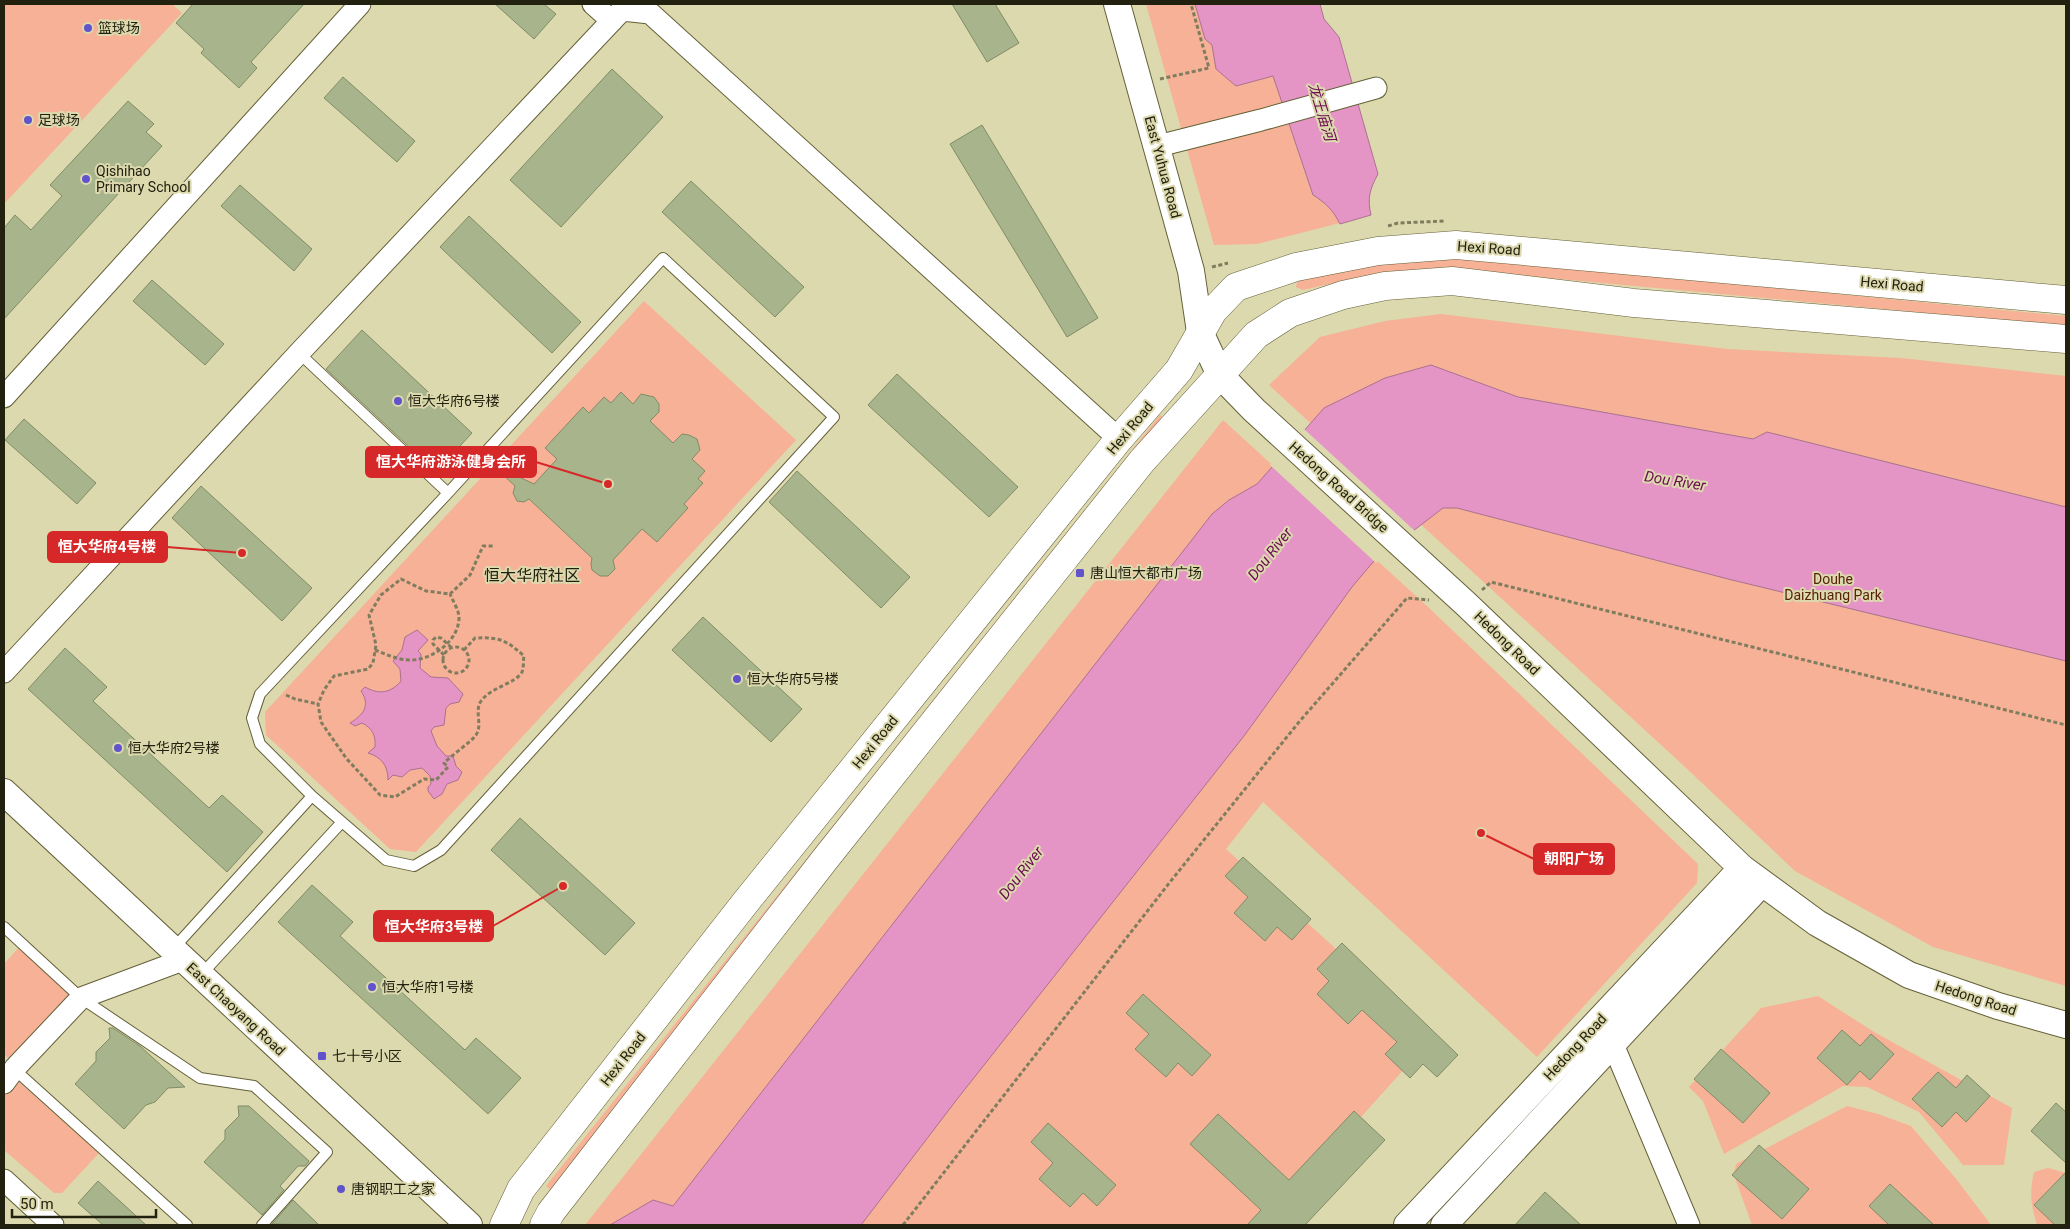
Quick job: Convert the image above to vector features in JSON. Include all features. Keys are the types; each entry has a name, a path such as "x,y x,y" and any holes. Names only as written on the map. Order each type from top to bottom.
{"main road":[{"name":"Hexi Road","path":"504,1225 521,1190 720,934 1120,439 1179,370 1213,311 1236,287 1296,267 1378,251 1456,245 2066,300"},
{"path":"544,1225 557,1204 826,858 1142,462 1256,335 1290,313 1343,295 1385,286 1452,281 1634,303 2066,340"}],"street":[{"path":"4,397 360,4"},
{"path":"593,4 612,21"},
{"name":"East Yuhua Road","path":"1117,4 1158,146 1191,271 1200,332 1220,375"},
{"path":"4,672 298,354 622,10 650,13 1120,439"},
{"path":"1158,146 1376,88"},
{"name":"Hedong Road Bridge","path":"1220,375 1254,410 1423,564"},
{"name":"Hedong Road","path":"1423,564 1752,876 1817,923 1909,975 1998,1006 2066,1025"},
{"name":"East Chaoyang Road","path":"4,792 469,1225"},
{"name":"Hedong Road","path":"1444,1225 1612,1042 1752,876"},
{"name":"Hedong Road","path":"1408,1225 1752,876"},
{"path":"7,1073 81,998 185,962"},
{"path":"1612,1042 1689,1225"},
{"path":"4,1180 52,1225"}],"lane":[{"path":"663,258 834,418 441,850 414,866 386,860 312,796 260,744 252,718 260,694 448,493 663,258"},
{"path":"298,354 448,493"},
{"path":"185,962 312,796"},
{"path":"185,962 342,822"},
{"path":"4,927 81,998 200,1078 254,1086 327,1152 262,1225"},
{"path":"7,1073 187,1225"}],"path":[{"path":"1157,80 1209,68 1191,4"},
{"path":"450,594 470,575 483,546 494,546"},
{"path":"450,594 426,591 401,579 381,594 369,616 376,645 372,663 368,669 334,676 324,690 318,704 321,722 346,758 380,795 395,797 424,779 436,780 448,767 444,763 476,735 479,726 478,708 482,700 498,686 513,680 522,671 524,656 506,641 491,637 476,638 464,650"},
{"path":"903,1225 1176,874 1299,722 1407,598 1466,604 1491,582 2066,725"},
{"path":"375,650 396,658 409,660 427,658 446,645 458,628 459,615 450,594"},
{"path":"444,655 433,644 433,640 436,637 441,638 452,648 464,650"},
{"path":"452,648 444,655 443,661 446,668 453,673 465,669 469,662 464,650"},
{"path":"286,695 318,704"}],"green space":[{"path":"4,4 172,4 182,13 4,204"},
{"path":"1146,4 1195,4 1205,39 1273,75 1313,195 1329,207 1340,223 1257,244 1214,245"},
{"path":"1464,258 2066,316 2066,326 1463,270 1424,269 1374,274 1303,290 1296,287 1297,282 1344,268 1409,259"},
{"path":"644,301 796,440 416,852 390,849 266,735 265,712"},
{"name":"Douhe Daizhuang Park","path":"1441,314 1727,349 1901,358 2066,376 2066,986 1933,947 1795,871 1684,766 1269,385 1320,337 1385,321"},
{"path":"1160,415 1166,419 554,1192 546,1186"},
{"path":"1223,420 1428,607 1698,864 1697,883 1537,1057 1263,802 1226,849 1433,1037 1264,1225 585,1225"},
{"path":"22,944 77,995 14,1064 4,1054 4,964"},
{"path":"1818,996 1874,1032 2012,1108 2004,1165 1963,1165 1919,1112 1867,1087 1843,1086 1724,1154 1703,1101 1689,1087 1761,1008"},
{"path":"16,1079 99,1153 62,1193 54,1193 4,1150 4,1093"},
{"path":"1847,1106 1878,1114 1911,1126 1957,1180 1991,1225 1752,1225 1734,1175 1736,1164"},
{"path":"2048,1168 2066,1173 2066,1225 2037,1225 2031,1199 2032,1179 2034,1172"}],"water":[{"name":"龙王庙河","path":"1195,4 1320,4 1324,19 1339,37 1378,174 1370,194 1371,215 1340,224 1329,207 1313,195 1273,76 1236,86 1216,69 1212,45 1205,39"},
{"name":"Dou River","path":"1431,365 1518,397 1753,439 1767,432 2066,507 2066,661 1728,579 1457,508 1443,508 1374,561 1352,587 1244,736 958,1098 861,1225 610,1225 653,1200 673,1206 1212,514 1229,500 1257,484 1324,408 1385,378"},
{"path":"417,630 428,640 418,651 421,654 420,668 431,677 448,678 463,694 459,702 450,704 446,708 444,725 434,727 431,731 437,746 446,756 453,756 456,766 462,772 458,780 447,784 442,794 434,799 428,791 428,787 431,784 430,776 422,768 410,770 402,777 393,775 388,780 387,770 383,762 368,753 375,747 373,732 362,723 355,726 350,723 359,717 364,710 365,701 361,691 365,687 380,692 393,688 401,681 400,669 393,661 402,650 405,637"}],"pier":[{"path":"1303,428 1416,532 1376,563 1270,465"}],"building":[{"path":"193,4 304,4 251,62 257,68 239,88 201,53 204,49 176,23"},
{"path":"495,4 544,4 556,14 534,39"},
{"path":"952,4 995,4 1019,43 987,62"},
{"path":"612,69 663,117 561,227 510,180"},
{"path":"343,77 415,141 397,162 324,98"},
{"path":"128,101 154,124 146,132 162,146 4,319 4,228 15,215 31,230 62,196 50,185"},
{"path":"982,125 1098,318 1067,337 950,144"},
{"path":"691,181 804,287 775,317 662,212"},
{"path":"240,185 312,249 294,271 221,206"},
{"path":"469,216 581,322 552,353 440,247"},
{"path":"152,280 224,344 205,365 133,301"},
{"name":"恒大华府6号楼","path":"362,330 472,433 436,472 326,369"},
{"path":"897,374 1018,487 989,517 868,405"},
{"path":"621,392 633,404 641,394 654,397 659,404 659,412 650,421 673,443 682,434 697,439 700,450 692,459 705,471 698,479 703,483 684,504 688,508 657,542 642,529 613,560 615,569 608,576 600,576 592,570 592,558 529,499 524,502 517,501 513,493 515,486 500,472 502,469 534,484 557,459 545,448 583,407 589,413 604,397 611,403"},
{"path":"24,419 96,483 77,504 5,440"},
{"path":"797,471 910,577 881,608 769,502"},
{"path":"201,486 312,588 282,621 172,518"},
{"name":"恒大华府5号楼","path":"703,617 802,709 771,742 672,650"},
{"name":"恒大华府2号楼","path":"65,648 107,687 93,701 209,808 222,795 263,832 227,872 28,689"},
{"path":"520,818 635,923 605,955 491,850"},
{"path":"1243,857 1311,919 1292,940 1277,927 1265,941 1234,913 1248,897 1225,876"},
{"name":"恒大华府1号楼","path":"312,885 353,922 340,936 465,1050 476,1038 521,1078 488,1114 278,922"},
{"path":"1342,943 1458,1055 1437,1077 1423,1064 1410,1078 1385,1054 1397,1042 1362,1010 1348,1024 1317,994 1329,981 1317,969"},
{"path":"1143,994 1211,1055 1192,1076 1178,1063 1166,1077 1135,1049 1149,1034 1126,1013"},
{"path":"109,1028 113,1028 140,1046 185,1087 168,1088 155,1102 146,1105 124,1129 75,1084 96,1061 96,1052 110,1038"},
{"path":"1842,1030 1860,1046 1871,1034 1894,1054 1870,1080 1860,1071 1847,1085 1817,1058"},
{"path":"1721,1049 1770,1093 1743,1123 1694,1079"},
{"path":"1938,1072 1956,1088 1967,1075 1990,1096 1966,1122 1956,1112 1942,1127 1912,1099"},
{"path":"2056,1103 2066,1112 2066,1163 2031,1131"},
{"path":"238,1106 249,1106 309,1161 305,1166 298,1166 280,1186 284,1190 262,1215 204,1162 225,1139 225,1130 239,1116"},
{"path":"1354,1111 1385,1140 1305,1225 1247,1225 1261,1210 1190,1144 1218,1114 1289,1180"},
{"path":"1048,1123 1116,1185 1097,1206 1083,1193 1070,1207 1039,1179 1053,1163 1031,1142"},
{"path":"1759,1145 1809,1189 1782,1219 1732,1175"},
{"path":"2066,1172 2066,1225 2055,1225 2034,1205"},
{"path":"98,1181 146,1225 103,1225 78,1203"},
{"path":"1890,1184 1934,1225 1889,1225 1869,1206"},
{"path":"1545,1192 1581,1225 1515,1225"},
{"path":"293,1200 319,1225 272,1224"}],"place":[{"name":"篮球场","path":"88,28"},
{"name":"足球场","path":"28,120"},
{"name":"Qishihao Primary School","path":"86,179"},
{"name":"恒大华府6号楼","path":"398,401"},
{"name":"恒大华府游泳健身会所","path":"608,484"},
{"name":"恒大华府4号楼","path":"242,553"},
{"name":"唐山恒大都市广场","path":"1080,573"},
{"name":"恒大华府5号楼","path":"737,679"},
{"name":"恒大华府2号楼","path":"118,748"},
{"name":"朝阳广场","path":"1481,833"},
{"name":"恒大华府3号楼","path":"563,886"},
{"name":"恒大华府1号楼","path":"372,987"},
{"name":"七十号小区","path":"322,1056"},
{"name":"唐钢职工之家","path":"341,1189"}],"district":[{"name":"恒大华府社区","path":"532,575"}]}
